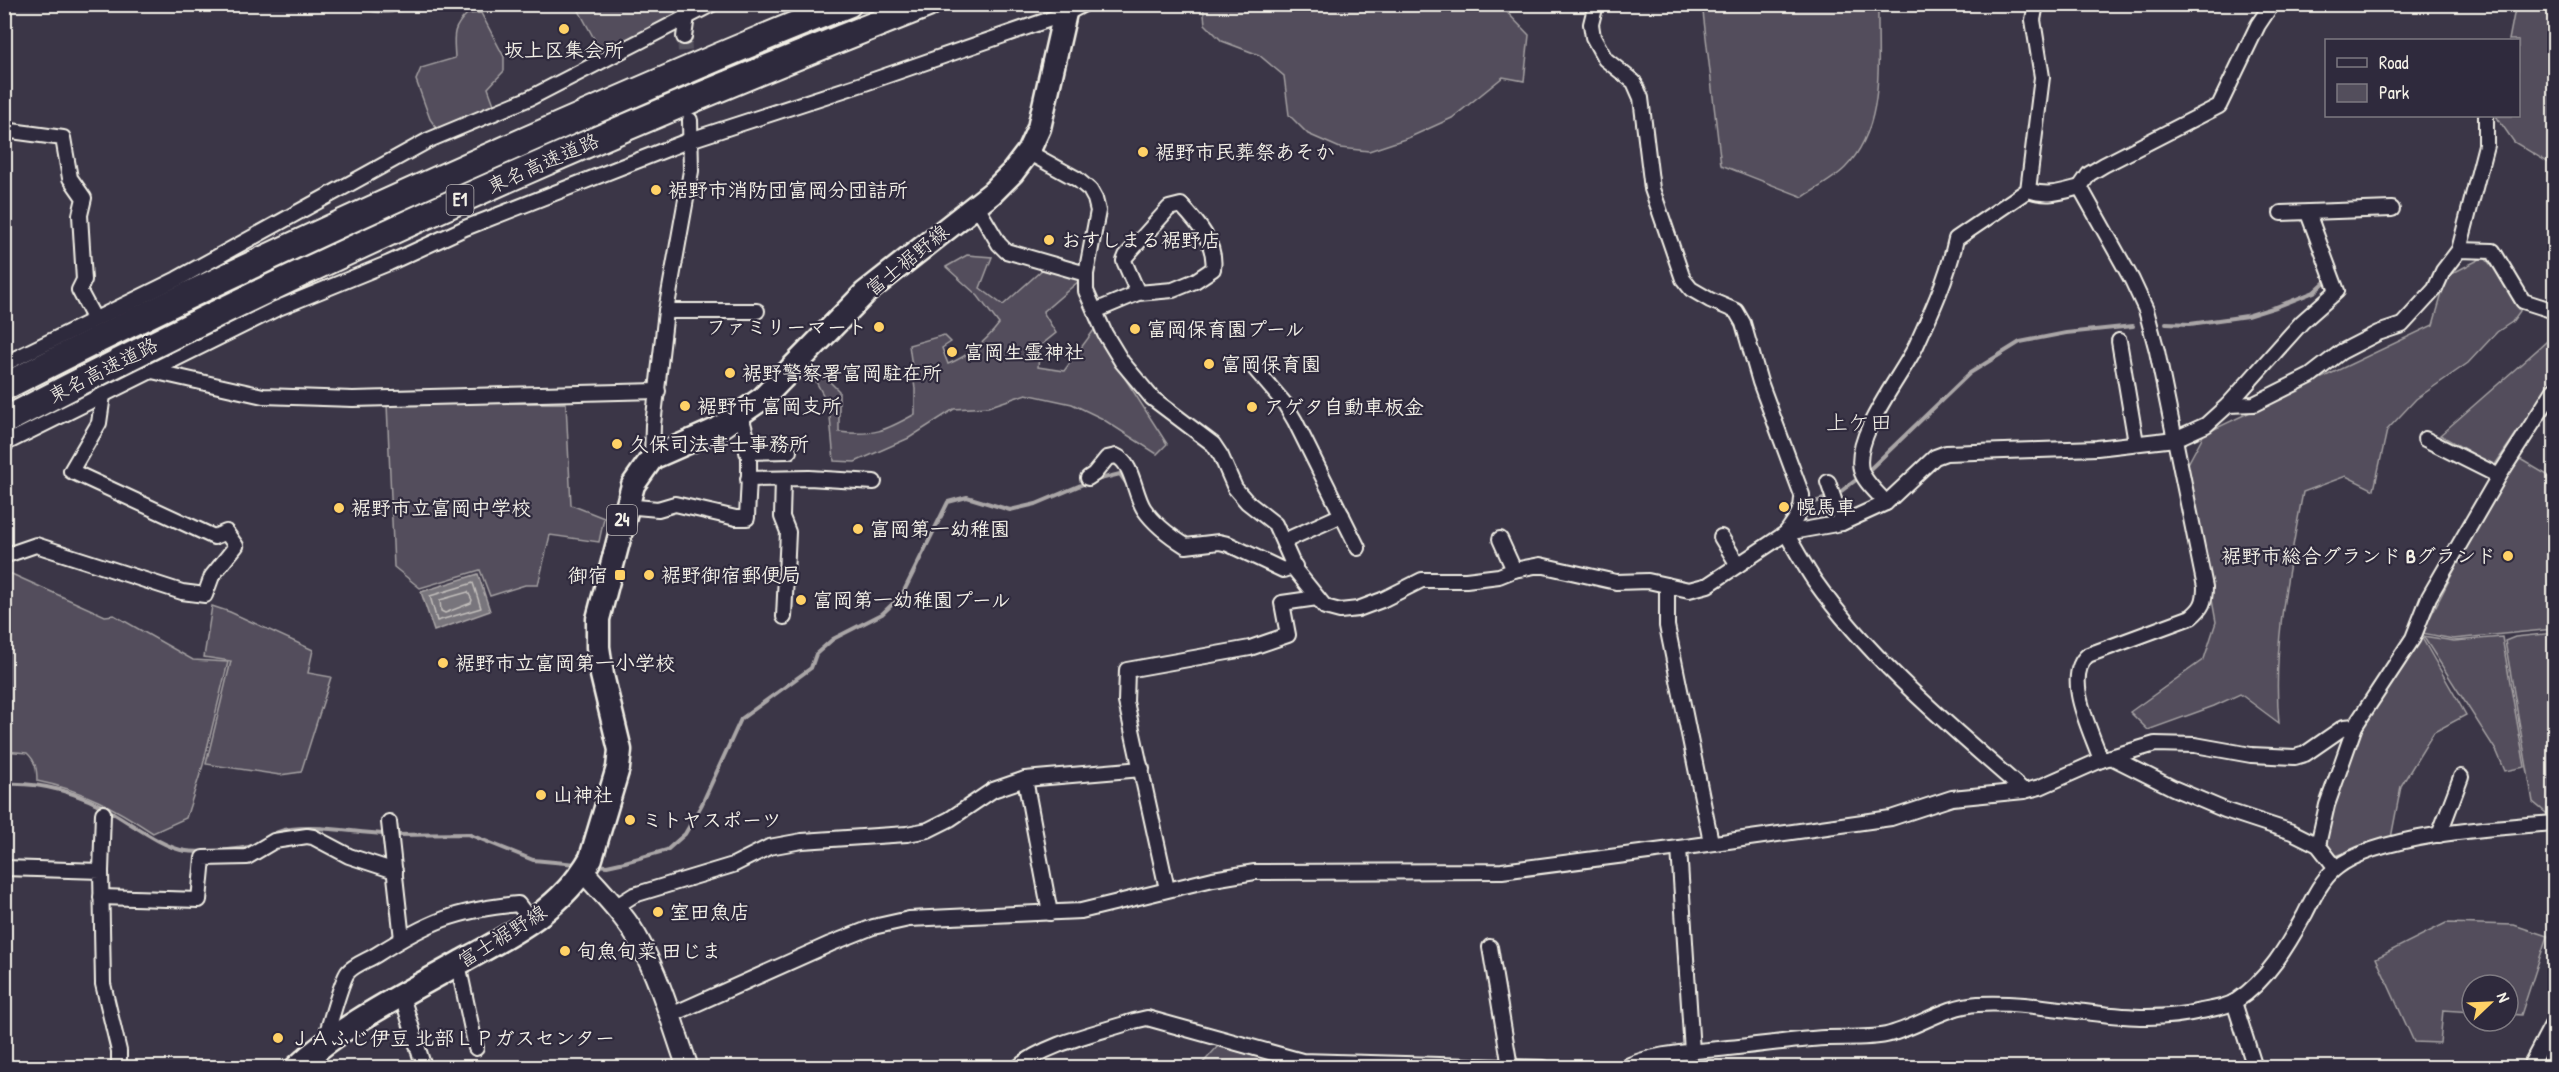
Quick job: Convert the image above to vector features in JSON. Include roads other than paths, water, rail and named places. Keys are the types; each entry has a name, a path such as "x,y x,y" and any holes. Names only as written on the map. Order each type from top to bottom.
{"highway":[{"name":"東名高速道路","path":"4,387 191,294 425,184 660,81 848,4"},
{"name":"東名高速道路","path":"4,421 205,319 438,209 628,125 928,4"}],"main road":[{"name":"富士裾野線","path":"296,1068 402,996 532,922 560,898 583,871 591,858 618,768 619,740 602,675 598,647 598,619 625,506 633,485 652,458 718,429 764,398 865,293 976,205 1012,173 1028,152 1039,128 1072,8"}],"street":[{"path":"4,364 177,279 429,140 530,98 686,10 711,4"},
{"path":"1028,152 1077,179 1090,190 1095,199 1098,212 1086,274 1086,291 1122,362 1141,387 1213,444 1235,488 1275,524 1294,566 1325,607 1340,611 1358,609 1422,580 1488,578 1540,565 1617,582 1648,581 1689,590 1708,585 1786,533 1800,513 1802,495 1760,382 1743,323 1736,311 1691,289 1683,279 1652,189 1641,98 1634,82 1605,59 1593,37 1591,24 1596,4"},
{"path":"1886,503 1861,470 1862,454 1870,426 1915,348 1947,274 1956,238 2028,190 2042,77 2033,20 2036,4"},
{"path":"2028,190 2042,195 2080,187 2089,174 2104,165 2219,106 2258,25 2272,4"},
{"path":"4,444 276,309 389,263 465,228 690,140 1072,8"},
{"path":"684,37 686,10"},
{"path":"2228,405 2254,404 2310,376 2341,352 2378,333 2402,325 2435,289 2443,271 2459,250 2486,145 2486,117"},
{"path":"652,458 666,311 691,171 690,120"},
{"path":"4,130 63,138 70,178 84,198 80,215 84,280 79,290 94,318"},
{"path":"2080,187 2133,280 2146,310 2175,439 2205,587 2205,601 2200,610 2191,617 2088,655 2081,661 2077,672 2077,687 2106,758 2225,810 2292,832 2318,845 2336,868"},
{"path":"976,205 999,244 1006,251 1086,274"},
{"path":"1095,311 1138,293 1173,290 1195,281 1213,269 1215,257 1199,224 1181,205 1169,208 1126,256 1124,261 1138,293"},
{"path":"2281,213 2392,209"},
{"path":"1786,533 1842,523 1886,503 1935,457 1946,453 2097,448 2175,439 2206,425 2228,405 2302,322 2337,291 2308,213"},
{"path":"2459,250 2493,251 2523,301 2554,311"},
{"path":"666,311 757,311"},
{"path":"2119,341 2136,443"},
{"path":"1255,369 1285,404 1315,458 1358,548"},
{"path":"152,371 263,396 353,399 658,391"},
{"path":"2318,845 2327,805 2355,726 2413,638 2429,597 2499,476 2554,390"},
{"path":"4,556 36,545 182,592 206,595 212,576 236,546 226,532 214,537 71,471 99,423 103,395"},
{"path":"625,506 658,509 675,504 736,518 747,518 747,452 745,427 740,416"},
{"path":"2425,439 2499,476"},
{"path":"747,452 789,451"},
{"path":"1088,478 1107,458 1116,456 1125,463 1144,510 1173,538 1186,546 1228,543 1283,570 1294,566"},
{"path":"748,479 809,478 874,482"},
{"path":"783,479 782,517 788,532 784,617"},
{"path":"1828,482 1842,523"},
{"path":"1284,541 1342,515"},
{"path":"1786,533 1814,580 1860,636 1925,704 2024,791"},
{"path":"1721,537 1738,565"},
{"path":"1500,538 1514,570"},
{"path":"1667,585 1666,626 1711,842"},
{"path":"1167,890 1126,702 1127,670 1250,648 1288,635 1282,603 1317,598"},
{"path":"669,1016 830,944 873,927 909,919 1081,911 1255,872 1502,871 1679,848 1891,818 1952,798 2024,791 2040,787 2106,758 2155,744 2176,744 2251,755 2295,757 2305,754 2344,727 2355,726"},
{"path":"615,907 634,895 733,866 769,847 802,841 907,834 928,830 950,819 993,790 1025,779 1142,769"},
{"path":"2439,835 2461,777"},
{"path":"1025,779 1050,913"},
{"path":"103,813 101,871 103,984 119,1051 118,1068"},
{"path":"389,822 402,939"},
{"path":"1623,1068 1646,1058 1692,1052 1812,1039 1884,1035 1976,1004 2012,1005 2134,1018 2199,1012 2234,1002 2264,978 2299,925 2320,887 2336,868 2366,852 2439,835 2495,827 2554,823"},
{"path":"101,897 199,900 203,858 247,857 274,841 285,838 313,837 349,856 395,871"},
{"path":"1679,848 1692,1052"},
{"path":"4,868 101,871"},
{"path":"583,871 615,907 640,942 653,970 688,1068"},
{"path":"322,1051 348,972 426,925 452,915 518,904 532,922"},
{"path":"1490,946 1510,1067"},
{"path":"458,964 476,1048"},
{"path":"402,996 424,1068"},
{"path":"2234,1002 2255,1068"},
{"path":"1017,1068 1039,1054 1056,1047 1147,1018 1302,1061 1544,1068"},
{"path":"2529,1068 2554,1021"}],"water":[{"path":"478,574 490,611 434,631 421,592"}],"waterway":[{"path":"2166,323 2190,324 2247,316 2314,292 2326,281"},
{"path":"1809,504 1836,495 1868,471 1970,373 2020,342 2066,333 2133,326"},
{"path":"1096,480 1120,474 1127,484"},
{"path":"596,865 607,866 667,850 685,834 702,804 741,719 811,668 816,654 833,639 882,614 902,595 948,502 967,497 1010,510 1036,504 1088,482"},
{"path":"4,784 47,787 75,795 101,806 158,841 186,851 220,851 248,847 280,831 291,829 327,829 386,834"},
{"path":"394,835 468,834 533,860 576,864"}],"tunnel":[{"path":"684,37 689,106"}],"place":[{"name":"坂上区集会所","path":"564,29"},
{"name":"裾野市民葬祭あそか","path":"1143,152"},
{"name":"裾野市消防団富岡分団詰所","path":"656,190"},
{"name":"おすしまる裾野店","path":"1049,240"},
{"name":"ファミリーマート","path":"879,327"},
{"name":"富岡保育園プール","path":"1135,329"},
{"name":"富岡生霊神社","path":"952,352"},
{"name":"富岡保育園","path":"1209,364"},
{"name":"裾野警察署富岡駐在所","path":"730,373"},
{"name":"裾野市 富岡支所","path":"685,406"},
{"name":"アゲタ自動車板金","path":"1252,407"},
{"name":"久保司法書士事務所","path":"617,444"},
{"name":"幌馬車","path":"1784,507"},
{"name":"裾野市立富岡中学校","path":"339,508"},
{"name":"富岡第一幼稚園","path":"858,529"},
{"name":"裾野市総合グランド Bグランド","path":"2508,556"},
{"name":"御宿","path":"620,575"},
{"name":"裾野御宿郵便局","path":"649,575"},
{"name":"富岡第一幼稚園プール","path":"801,600"},
{"name":"裾野市立富岡第一小学校","path":"443,663"},
{"name":"山神社","path":"541,795"},
{"name":"ミトヤスポーツ","path":"630,820"},
{"name":"室田魚店","path":"658,912"},
{"name":"旬魚旬菜 田じま","path":"565,951"},
{"name":"ＪＡふじ伊豆 北部ＬＰガスセンター","path":"278,1038"}],"district":[{"name":"上ケ田","path":"1859,422"}]}
